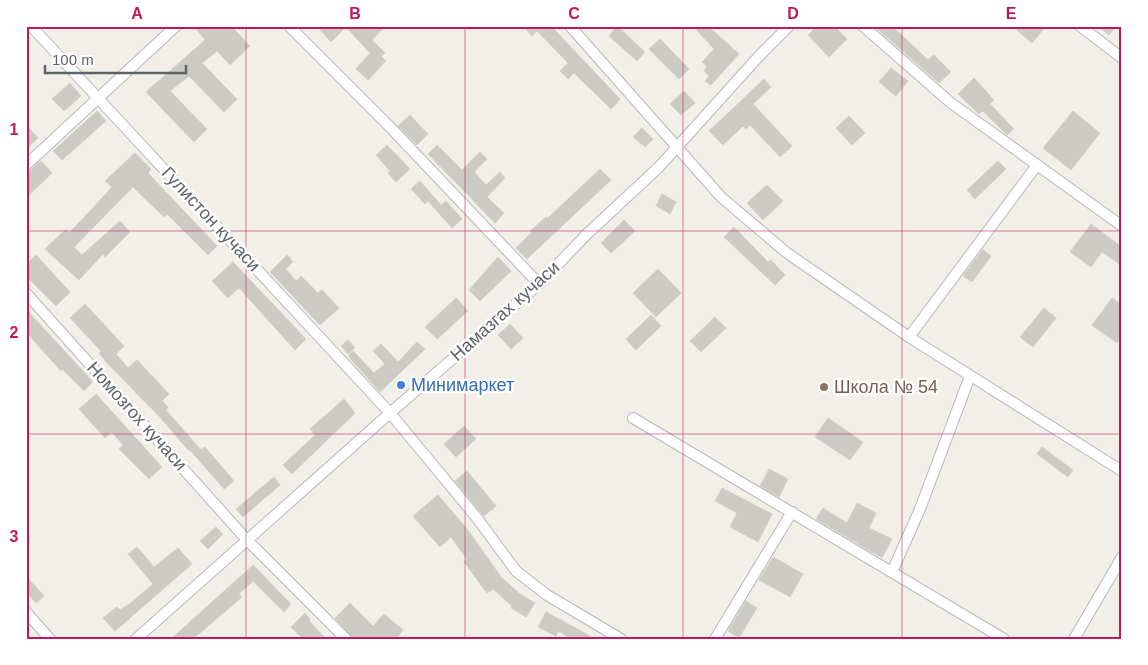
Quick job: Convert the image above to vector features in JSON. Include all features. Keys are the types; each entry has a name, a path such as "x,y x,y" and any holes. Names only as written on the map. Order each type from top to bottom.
{"street":[{"name":"Гулистон кучаси","path":"32,26 390,412 477,518 516,571 547,595 621,639"},
{"path":"26,165 176,26"},
{"path":"289,26 389,126 539,284"},
{"path":"570,26 721,198 787,253 910,337 1122,471"},
{"name":"Намазгах кучаси","path":"136,639 390,412 539,284 676,148 760,55 789,26"},
{"path":"863,26 951,103 1122,226"},
{"path":"1080,26 1122,58"},
{"path":"910,337 1037,165"},
{"name":"Номозгох кучаси","path":"26,293 246,540 346,639"},
{"path":"892,572 920,509 970,376"},
{"path":"633,418 1004,639"},
{"path":"715,639 792,512"},
{"path":"1074,639 1122,557"},
{"path":"26,612 50,639"}],"building":[{"path":"194,26 231,26 250,46 230,65 217,51 202,63 237,99 224,112 189,76 170,91 207,129 194,142 146,92 205,40"},
{"path":"324,26 385,26 372,40 385,53 381,56 386,61 368,80 356,69 370,53 346,27 331,42 320,30"},
{"path":"523,26 551,26 620,99 611,109 574,73 568,79 560,71 568,63 537,31 532,36"},
{"path":"617,26 645,52 637,61 609,36"},
{"path":"693,26 708,26 739,54 711,85 705,81 709,76 704,71 707,66 702,62 714,49"},
{"path":"817,26 834,26 847,39 829,57 808,35"},
{"path":"874,26 892,26 928,60 934,55 951,72 939,83"},
{"path":"1012,26 1046,26 1032,43"},
{"path":"1098,26 1116,26 1109,35"},
{"path":"660,39 689,69 679,79 649,49"},
{"path":"891,68 908,81 896,96 879,82"},
{"path":"974,78 994,100 990,104 1014,129 1007,135 983,111 979,114 958,94"},
{"path":"764,79 771,87 753,104 792,146 780,157 750,125 746,129 743,126 723,145 709,131"},
{"path":"70,83 81,96 64,111 52,99"},
{"path":"684,91 695,103 681,115 670,104"},
{"path":"97,111 106,121 62,160 53,151"},
{"path":"1073,111 1100,133 1071,170 1043,148"},
{"path":"410,115 428,134 417,145 398,126"},
{"path":"849,116 865,133 852,145 836,128"},
{"path":"26,125 38,138 26,149"},
{"path":"642,128 653,139 645,147 633,137"},
{"path":"387,145 410,169 396,182 388,173 390,171 376,155"},
{"path":"437,145 462,170 480,152 487,159 474,172 486,185 500,172 505,178 487,197 504,213 495,223 428,154"},
{"path":"135,153 151,169 148,173 217,246 208,255 167,214 164,217 133,187 74,247 82,255 120,221 130,232 105,257 103,254 79,280 45,249 65,230 69,233 92,209 112,187 105,181"},
{"path":"41,161 52,173 26,198 26,174"},
{"path":"998,161 1006,169 975,199 967,190"},
{"path":"600,169 611,180 527,259 516,248 532,232 530,231 546,217 548,218"},
{"path":"420,181 441,205 446,201 462,219 452,228 428,201 425,204 411,189"},
{"path":"767,185 783,201 763,220 747,203"},
{"path":"662,194 676,202 670,214 656,206"},
{"path":"624,220 635,231 611,253 601,243"},
{"path":"1091,224 1122,247 1122,266 1102,252 1091,267 1070,252"},
{"path":"734,227 768,262 771,260 785,275 775,285 724,237"},
{"path":"983,249 991,256 972,282 963,276"},
{"path":"36,255 70,292 56,306 26,276 26,265"},
{"path":"287,255 293,262 286,269 296,281 301,276 318,293 322,290 339,308 320,325 270,272"},
{"path":"498,257 511,271 480,301 469,290"},
{"path":"233,262 306,339 295,350 239,288 228,298 212,281"},
{"path":"658,269 681,293 656,317 633,293"},
{"path":"456,298 468,311 437,339 425,327"},
{"path":"1112,298 1122,305 1122,337 1117,343 1092,325"},
{"path":"85,304 124,346 116,354 128,368 137,360 169,394 162,401 168,407 166,410 201,450 205,447 234,481 224,489 159,416 107,363 99,353 101,351 70,318"},
{"path":"1044,308 1056,318 1033,347 1020,337"},
{"path":"26,309 93,382 84,391 62,369 61,371 26,331"},
{"path":"651,315 661,326 636,350 626,339"},
{"path":"715,317 726,328 701,352 690,341"},
{"path":"510,324 523,338 511,349 498,335"},
{"path":"348,340 355,348 348,354 341,346"},
{"path":"417,342 425,349 380,392 348,356 353,351 374,373 385,364 373,351 381,344 398,362"},
{"path":"96,394 162,467 149,479 119,449 123,445 112,432 105,438 79,409"},
{"path":"344,399 355,413 292,474 283,465 315,435 310,429"},
{"name":"Школа № 54","path":"828,418 863,442 850,460 815,437"},
{"path":"464,426 476,439 456,457 444,444"},
{"path":"1042,447 1073,470 1068,477 1037,454"},
{"path":"769,469 788,479 779,497 760,486"},
{"path":"467,471 496,506 484,516 455,481"},
{"path":"274,477 280,485 243,517 236,509"},
{"path":"722,488 772,514 758,542 730,527 737,513 715,501"},
{"path":"438,495 468,530 501,577 520,594 535,603 526,617 511,608 512,606 493,589 487,593 464,562 467,559 451,537 440,547 413,516"},
{"path":"857,503 876,513 869,528 892,539 882,558 816,519 823,508 847,523"},
{"path":"216,527 223,534 208,549 200,541"},
{"path":"137,547 154,567 178,548 192,564 115,631 103,618 117,607 120,610 132,602 153,584 128,554"},
{"path":"773,557 803,574 790,597 759,580"},
{"path":"253,565 291,604 284,612 253,581 239,594 242,597 193,639 171,639"},
{"path":"26,576 44,596 36,603 26,592"},
{"path":"746,601 757,608 739,638 728,631"},
{"path":"350,603 373,626 384,614 403,630 396,639 353,639 335,618"},
{"path":"546,612 595,639 572,639 558,631 556,636 538,627"},
{"path":"305,613 310,619 309,621 326,639 303,639 291,627"}],"place":[{"name":"Минимаркет","path":"401,385"},
{"name":"Школа № 54","path":"824,387"}]}
